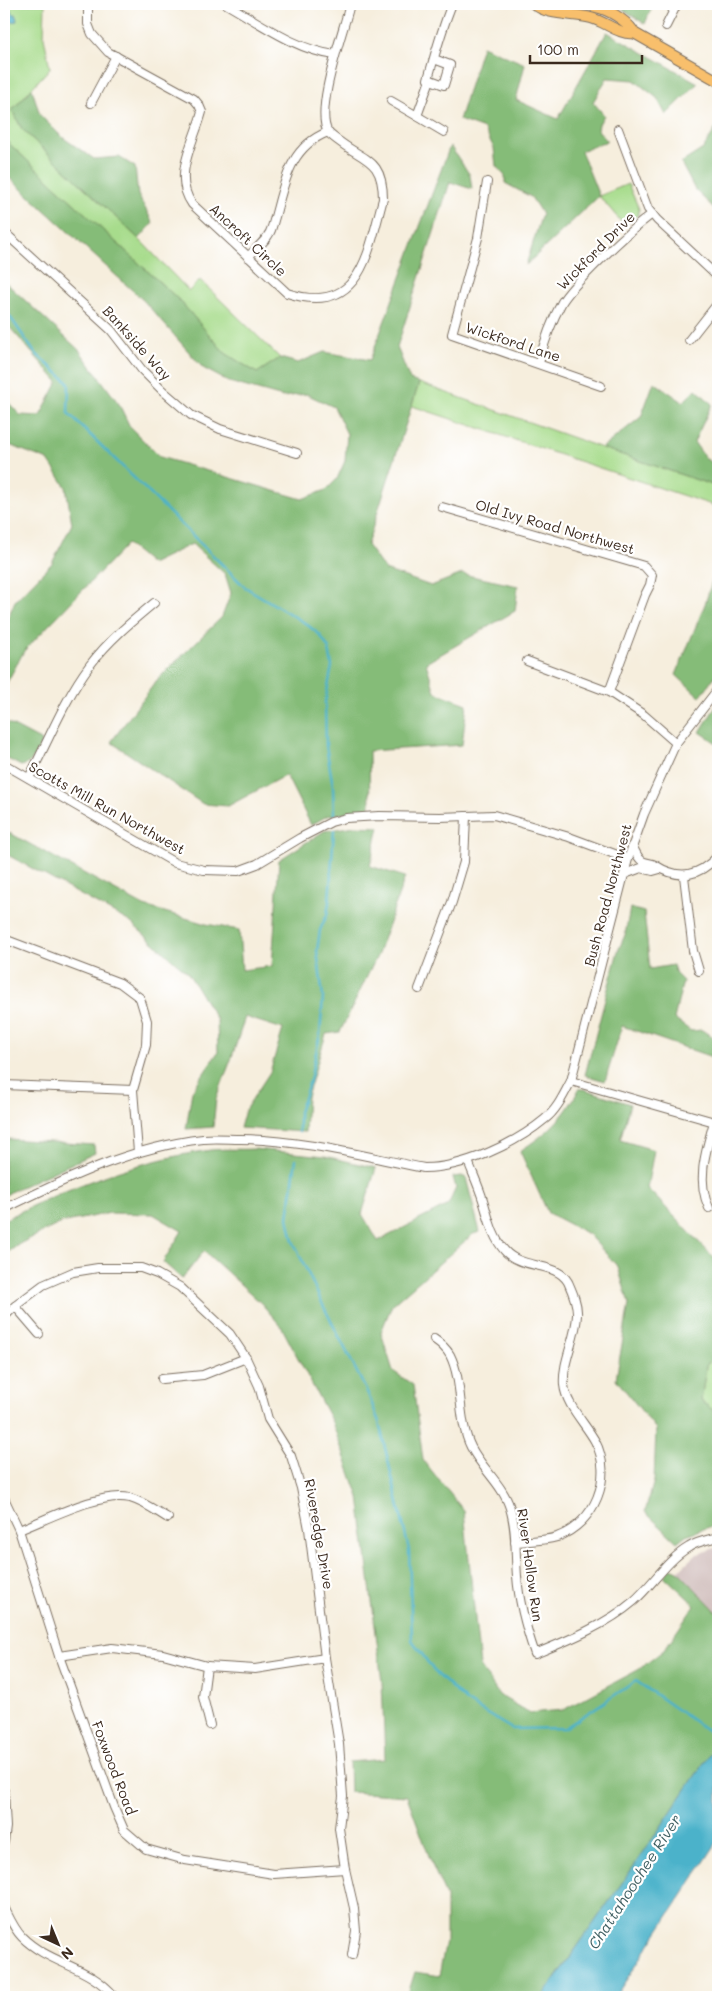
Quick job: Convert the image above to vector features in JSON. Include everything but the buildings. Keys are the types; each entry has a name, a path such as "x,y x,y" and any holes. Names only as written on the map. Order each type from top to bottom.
{"main road":[{"path":"534,4 543,10 591,18 626,34 634,33 718,81"},
{"path":"549,11 556,10 565,4"},
{"path":"588,4 596,8 601,6 632,27 634,33"}],"street":[{"name":"Ancroft Circle","path":"88,4 88,24 92,34 108,52 194,99 199,105 202,112 184,172 183,186 186,196 206,218 287,293 302,298 318,299 331,297 346,288 360,273 381,207 383,187 380,176 367,158 345,146 328,132"},
{"path":"226,4 294,42 323,53 335,55"},
{"path":"248,257 268,236 272,228 287,178 297,153 318,136 328,132 324,112 335,55 350,4"},
{"path":"417,116 430,80 428,79 452,4"},
{"path":"666,26 677,4"},
{"path":"90,103 116,56"},
{"path":"430,80 444,85 450,65 434,59"},
{"path":"391,101 444,132"},
{"path":"618,129 652,214 718,277"},
{"name":"Wickford Lane","path":"487,182 478,238 452,334 601,386"},
{"name":"Wickford Drive","path":"539,363 552,322 562,302 572,288 618,243 652,214"},
{"name":"Bankside Way","path":"4,232 111,330 142,370 192,415 220,429 297,454"},
{"path":"689,340 718,302"},
{"name":"Old Ivy Road Northwest","path":"442,507 644,566 650,570 652,575 650,585 645,594 610,692"},
{"path":"29,778 79,681 90,665 120,632 154,603"},
{"path":"527,661 610,692 644,716 676,743"},
{"name":"Bush Road Northwest","path":"468,1161 507,1144 546,1119 560,1101 571,1081 628,859 644,814 676,743 718,689"},
{"name":"Scotts Mill Run Northwest","path":"4,764 174,863 204,870 238,871 257,864 331,822 346,818 379,816 440,817 494,815 569,837 628,859"},
{"path":"420,988 452,902 464,862 466,816"},
{"path":"632,846 641,860 660,869 684,876 706,868 718,856"},
{"path":"625,874 640,868 653,871 660,869"},
{"path":"684,876 698,971"},
{"path":"4,939 10,943 120,983 140,998 147,1021 146,1045 133,1090 138,1152"},
{"path":"571,1081 716,1123 705,1155 703,1185 704,1196 709,1208"},
{"path":"4,1085 133,1090"},
{"path":"4,1209 82,1172 138,1152 204,1139 250,1139 321,1146 424,1168 441,1168 468,1161 494,1236 506,1252 518,1261 558,1272 566,1280 574,1295 578,1314 563,1374 564,1392 596,1443 600,1455 602,1479 595,1506 579,1525 556,1537 515,1542"},
{"name":"Riveredge Drive","path":"4,1317 15,1306 44,1285 73,1272 98,1268 141,1268 157,1274 180,1287 230,1334 246,1358 259,1386 268,1419 291,1456 301,1488 309,1530 325,1658 341,1760 343,1796 339,1828 345,1869 354,1908 356,1931 352,1955"},
{"path":"15,1306 39,1334"},
{"name":"River Hollow Run","path":"434,1339 450,1355 456,1374 460,1410 471,1447 498,1484 510,1508 522,1615 536,1654 612,1618 635,1600 673,1559 688,1547 718,1537"},
{"path":"162,1379 203,1374 246,1358"},
{"path":"19,1530 107,1497 129,1498 143,1502 168,1518"},
{"name":"Foxwood Road","path":"4,1498 19,1530 59,1656 124,1830 146,1849 185,1860 274,1874 345,1869"},
{"path":"59,1656 112,1648 163,1654 207,1666 255,1669 325,1658"},
{"path":"207,1666 203,1697 210,1725"},
{"path":"4,1791 6,1827 4,1842"},
{"path":"4,1907 21,1936 47,1954 91,1975 108,1988 115,1997"}],"shaded area":[{"path":"718,1547 718,1613 678,1571 695,1555"}],"green space":[{"path":"4,4 45,4 44,37 50,68 12,110 22,129 139,239 189,291 200,280 280,358 257,373 225,353 180,301 4,139"},
{"path":"615,4 653,4 645,24"},
{"path":"607,32 698,83 666,115 657,98 634,80 607,78 593,102 604,115 598,130 607,141 581,151 599,196 526,265 542,214 531,197 505,183 505,176 496,166 494,148 484,129 459,120 482,46 525,64 516,100 558,119"},
{"path":"32,89 40,115 62,137 94,159 119,157 135,167 138,195 153,223 139,239 22,129 12,110"},
{"path":"718,125 718,212 695,190 681,163 703,149"},
{"path":"4,139 180,301 225,353 257,373 280,358 298,363 324,352 370,360 450,146 470,175 472,189 450,182 397,347 410,380 419,383 367,545 385,570 431,586 462,574 518,586 515,611 426,663 435,692 467,704 462,745 369,751 370,809 327,816 311,825 286,775 228,806 203,804 111,742 157,680 222,617 231,593 225,574 192,544 151,564 127,544 24,651 4,688 4,627 15,601 52,563 72,524 66,487 48,460 4,443 4,406 8,402 20,415 40,416 58,382 4,321 4,281 79,350 119,404 130,427 160,457 302,499 326,490 337,479 345,461 347,434 334,407 306,394 283,397 229,382 203,368 144,301 4,173"},
{"path":"628,184 639,209 638,215 624,225 599,196"},
{"path":"654,382 683,402 696,389 712,404 694,442 706,459 718,466 718,487 602,448 641,417"},
{"path":"419,383 718,487 718,507 412,406"},
{"path":"718,562 718,672 700,697 676,675 705,604"},
{"path":"718,703 718,744 700,732"},
{"path":"4,721 42,741 29,763 21,766 4,757"},
{"path":"355,826 379,827 370,866 405,877 378,954 340,1032 326,1034 307,1097 305,1132 240,1128 245,1110 270,1072 283,1029 245,1017 216,1099 213,1127 186,1129 192,1091 218,1052 217,1020 188,973 130,922 4,853 4,830 144,906 206,924 239,930 242,970 272,966 279,860 324,831"},
{"path":"630,908 644,912 650,969 673,965 676,974 683,981 674,1019 691,1031 702,1030 718,1041 718,1052 712,1057 622,1026 605,1081 585,1075 618,951 625,935"},
{"path":"579,1089 630,1104 620,1140 654,1150 647,1188 715,1259 718,1258 718,1350 706,1366 701,1401 718,1414 718,1524 686,1535 677,1542 645,1512 654,1481 656,1429 616,1379 629,1304 618,1267 588,1234 548,1213 520,1151 561,1117"},
{"path":"4,1135 8,1139 94,1145 95,1153 4,1196"},
{"path":"254,1149 325,1156 376,1168 362,1214 378,1241 448,1205 456,1188 453,1177 462,1176 466,1178 480,1232 473,1234 392,1305 381,1332 393,1371 413,1385 423,1460 464,1511 480,1666 499,1695 529,1713 563,1710 638,1670 664,1650 695,1605 664,1576 671,1568 678,1571 718,1613 718,1742 542,1997 407,1997 415,1972 439,1976 446,1941 446,1896 433,1867 407,1796 350,1792 349,1762 385,1759 382,1682 359,1497 332,1422 281,1326 261,1303 204,1251 182,1279 163,1262 182,1231 153,1214 110,1213 61,1223 21,1243 4,1255 4,1220 52,1197 101,1177 152,1162 210,1150"},
{"path":"718,1350 718,1414 701,1401 706,1366"}],"water":[{"path":"4,8 8,8 13,14 16,14 17,21 10,22 8,26 4,26"},
{"name":"Chattahoochee River","path":"718,1742 718,1841 615,1997 542,1997 643,1853"}],"waterway":[{"path":"4,308 35,353 69,383 68,413 245,587 305,623 320,635 329,649 332,666 325,702 326,746 333,786 334,815"},
{"path":"299,1132 299,1112 310,1081 320,1034 323,997 317,951 320,930 327,915 329,902 334,830"},
{"path":"296,1159 288,1218 293,1241 368,1394 379,1422 409,1550 412,1640 434,1671 467,1702 512,1729 565,1728 636,1681 718,1738"}]}
